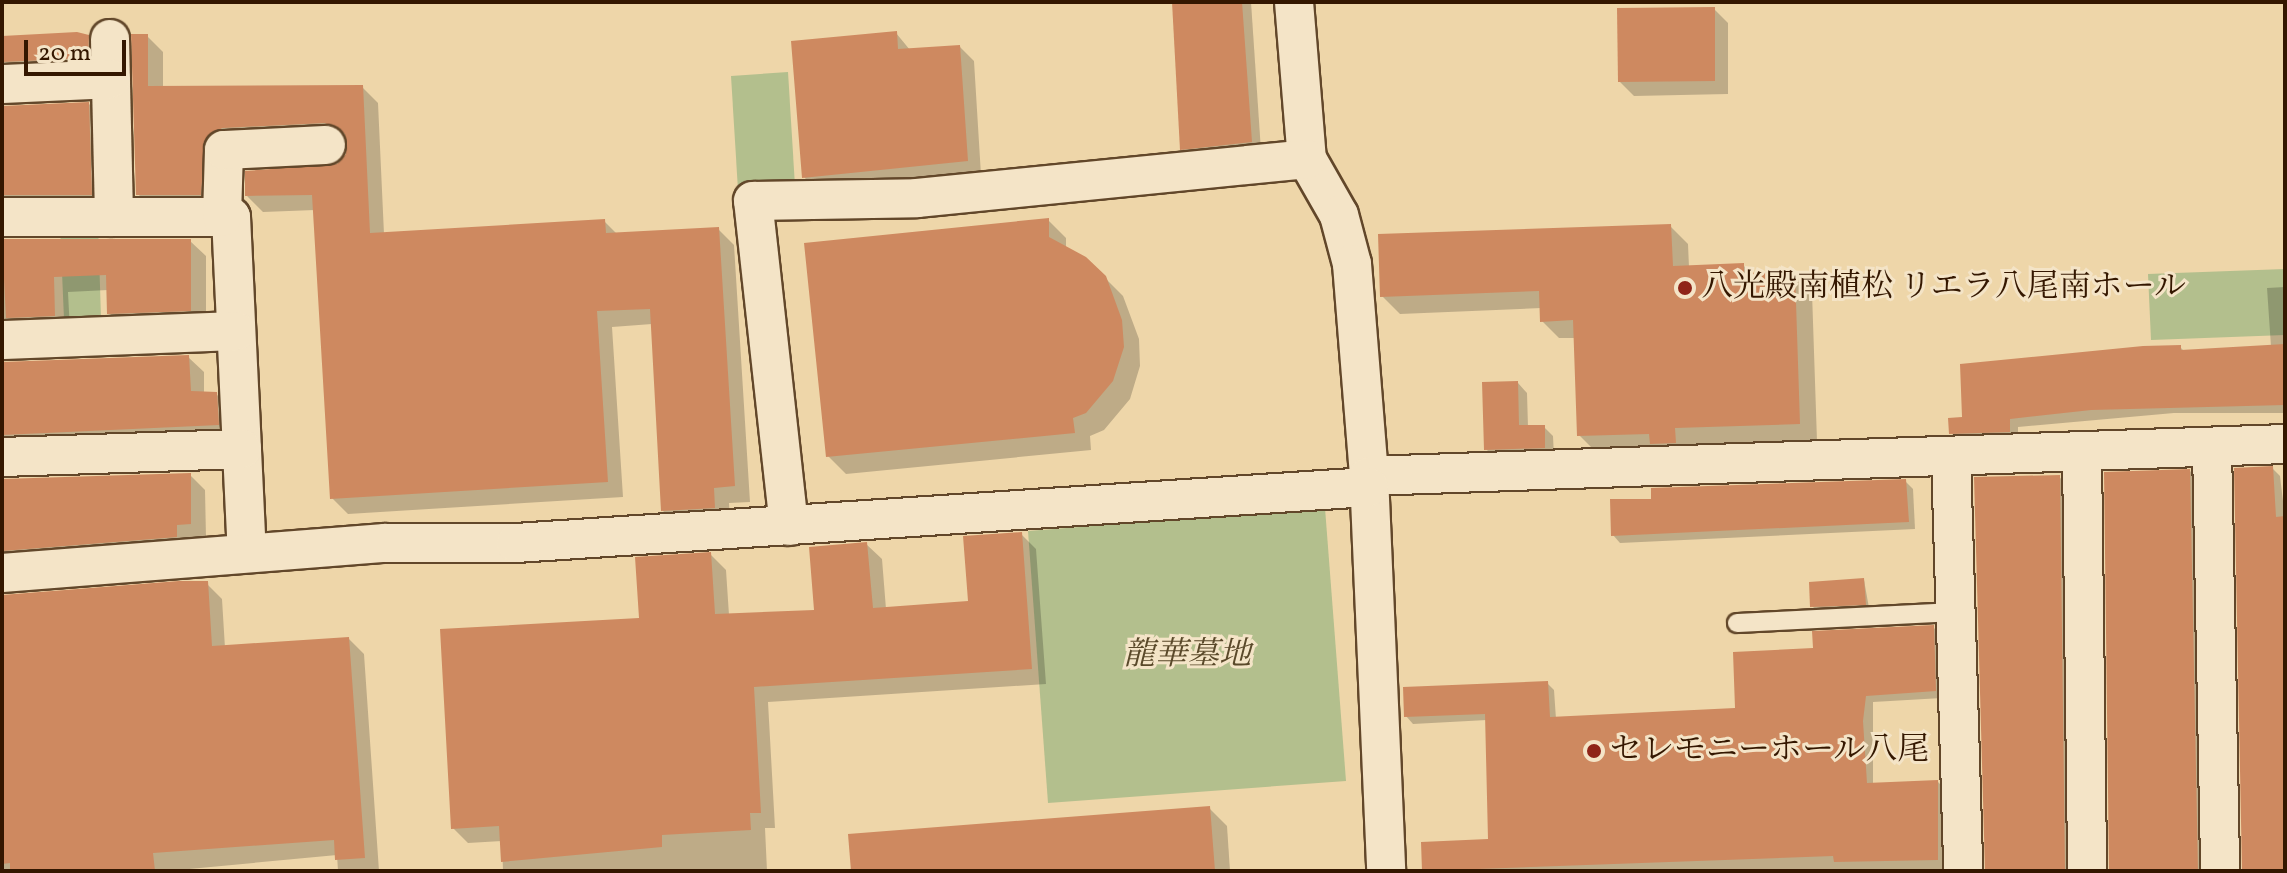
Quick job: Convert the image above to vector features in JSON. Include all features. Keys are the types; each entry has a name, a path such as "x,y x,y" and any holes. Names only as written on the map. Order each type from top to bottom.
{"street":[{"path":"1294,2 1307,159 1339,215 1352,264 1369,482 1386,871"},
{"path":"110,39 114,217"},
{"path":"2,84 111,79"},
{"path":"222,217 224,150 326,145"},
{"path":"789,526 753,201 917,198 1307,159"},
{"path":"2,217 231,217 247,553"},
{"path":"2,340 236,331"},
{"path":"2,573 247,553 789,526 1369,482 2285,444"},
{"path":"2212,447 2220,871"},
{"path":"2,457 242,449"},
{"path":"2082,452 2087,871"},
{"path":"1951,457 1963,871"}],"lane":[{"path":"1737,623 1956,612"}],"green space":[{"path":"788,72 795,186 738,190 731,76"},
{"path":"98,223 101,318 64,319 60,225"},
{"path":"2285,269 2285,335 2151,340 2148,274"},
{"name":"龍華墓地","path":"1325,508 1346,781 1048,803 1028,531"}],"building":[{"path":"1172,2 1242,2 1252,142 1180,150"},
{"path":"1715,7 1715,81 1618,82 1617,8"},
{"path":"897,31 898,49 960,45 968,161 802,178 791,41"},
{"path":"77,32 89,35 88,58 2,62 2,36"},
{"path":"131,34 148,34 148,86 363,85 370,233 605,219 606,233 719,227 735,486 714,488 715,508 661,511 650,309 597,311 608,482 330,499 312,195 245,196 245,171 337,164 346,154 345,134 325,123 222,128 205,140 201,195 136,195"},
{"path":"89,102 92,195 2,195 2,106"},
{"path":"1049,218 1049,237 1086,257 1106,276 1122,320 1124,347 1113,381 1086,413 1073,418 1075,433 826,457 804,243"},
{"path":"1671,224 1673,266 1744,263 1744,273 1795,272 1800,424 1675,428 1676,443 1650,444 1649,434 1577,436 1573,320 1540,322 1539,291 1380,297 1378,234"},
{"path":"2,239 191,239 191,311 107,314 106,275 54,277 55,316 6,318"},
{"path":"2285,344 2285,405 2091,410 2010,419 2010,432 1949,434 1948,418 1962,417 1960,364 2143,346 2181,345 2181,350"},
{"path":"189,355 191,391 217,392 219,425 2,435 2,362"},
{"path":"1518,381 1519,425 1545,425 1545,448 1484,450 1482,382"},
{"path":"2273,466 2276,517 2285,516 2285,871 2242,871 2234,468"},
{"path":"2190,469 2198,871 2109,871 2104,472"},
{"path":"191,473 191,524 177,525 177,537 2,551 2,479"},
{"path":"2060,475 2065,871 1985,871 1974,477"},
{"path":"1906,479 1909,522 1611,536 1610,499 1651,499 1651,488"},
{"path":"1022,532 1032,669 754,687 761,813 750,813 751,830 662,835 662,847 501,862 499,826 451,829 440,629 639,618 635,557 711,552 715,614 814,610 809,547 867,542 873,608 968,601 963,536"},
{"path":"1864,578 1866,605 1810,607 1809,582"},
{"path":"208,581 212,646 349,637 365,858 335,860 334,840 153,853 155,871 10,871 10,863 2,864 2,595"},
{"path":"1934,625 1936,691 1866,696 1863,721 1867,783 1938,780 1938,860 1834,862 1833,856 1422,871 1421,842 1488,839 1485,714 1404,717 1403,687 1548,681 1550,717 1735,708 1733,652 1813,648 1812,631"},
{"path":"1210,806 1215,871 851,871 848,834"}],"place":[{"name":"八光殿南植松 リエラ八尾南ホール","path":"1685,288"},
{"name":"セレモニーホール八尾","path":"1594,751"}]}
